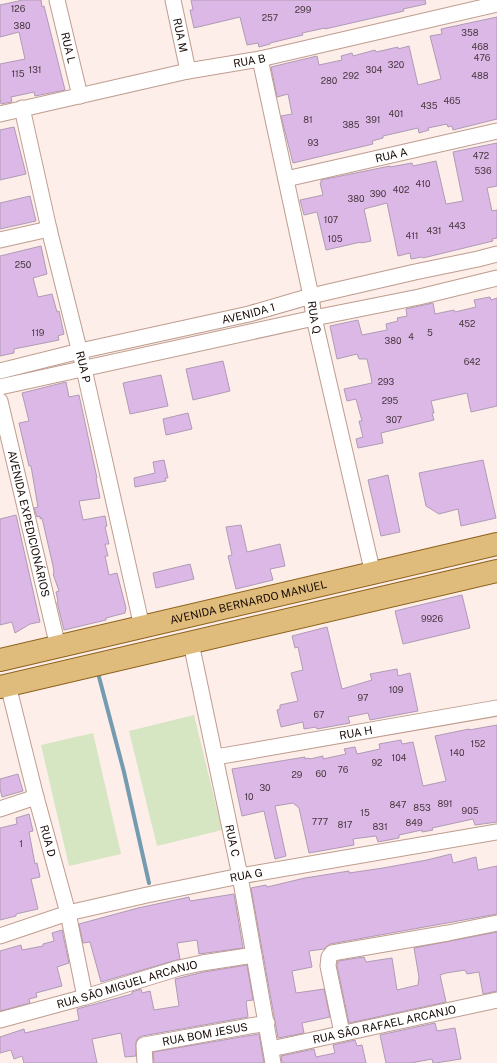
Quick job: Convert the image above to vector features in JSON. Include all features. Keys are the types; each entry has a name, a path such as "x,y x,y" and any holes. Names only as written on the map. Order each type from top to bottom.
{"main road":[{"name":"AVENIDA BERNARDO MANUEL","path":"0,660 497,544"},
{"path":"4,686 497,571"}],"street":[{"name":"RUA L","path":"58,0 80,96"},
{"name":"RUA M","path":"173,0 188,71"},
{"name":"RUA B","path":"0,114 188,71 260,59 497,4"},
{"name":"RUA Q","path":"260,59 311,296 314,318 373,574"},
{"name":"RUA P","path":"22,108 80,351 142,627"},
{"name":"RUA A","path":"286,179 497,131"},
{"path":"0,240 50,229"},
{"name":"AVENIDA 1","path":"0,371 80,351 249,314 311,296 497,254"},
{"name":"AVENIDA 1","path":"0,388 314,318 419,297 497,278"},
{"name":"AVENIDA EXPEDICIONÁRIOS","path":"0,401 58,647"},
{"name":"RUA C","path":"191,643 240,876 272,1056"},
{"name":"RUA D","path":"4,686 68,913 85,997"},
{"name":"RUA H","path":"216,757 497,708"},
{"path":"0,809 36,797"},
{"name":"RUA G","path":"0,936 68,913 240,876 497,832"},
{"path":"342,1033 328,966 329,957 332,953 497,923"},
{"name":"RUA SÃO MIGUEL ARCANJO","path":"0,1020 85,997 202,962 254,955"},
{"name":"RUA SÃO RAFAEL ARCANJO","path":"272,1056 342,1033 497,1000"},
{"name":"RUA BOM JESUS","path":"144,1063 144,1045 267,1023"}],"green space":[{"path":"194,715 222,830 157,846 129,731"},
{"path":"93,733 121,854 69,866 41,745"}],"building":[{"path":"23,0 41,0 42,7 44,6 65,90 35,96 34,92 11,97 12,102 1,104 0,64 25,59 19,32 0,37 0,5"},
{"path":"191,0 425,0 426,4 403,9 404,11 302,33 303,35 259,47 258,43 247,45 240,17 194,28 190,10 193,10"},
{"path":"497,17 497,119 453,130 452,126 448,127 447,124 428,128 429,130 419,133 418,128 383,136 383,138 372,141 373,144 293,163 281,116 292,114 288,94 277,97 271,67 317,56 319,65 342,60 341,56 352,53 353,56 375,50 376,52 409,46 418,85 441,79 430,36 442,34 441,29"},
{"path":"14,127 26,174 0,180 0,130"},
{"path":"497,143 497,186 487,188 492,211 497,210 497,238 492,239 493,241 423,258 411,259 410,253 398,256 387,203 364,209 371,241 326,250 317,212 304,215 300,200 323,195 320,183 321,180 412,163 413,166 436,161 446,204 463,201 453,152"},
{"path":"30,196 36,221 0,229 0,203"},
{"path":"41,246 47,274 33,278 38,297 52,294 57,312 59,311 64,334 58,336 59,340 14,349 14,353 0,356 0,256"},
{"path":"490,297 491,300 497,298 497,406 471,412 467,393 431,401 434,420 381,433 383,443 358,448 356,439 363,437 359,421 362,421 356,399 347,401 344,389 372,383 367,359 359,359 357,354 337,359 330,326 358,320 362,335 387,330 386,324 398,321 397,318 407,316 406,309 433,303 435,314 454,310 455,312 476,307 474,300"},
{"path":"223,361 230,391 193,400 186,369"},
{"path":"161,375 168,406 130,414 123,383"},
{"path":"66,382 69,397 79,395 100,498 79,501 83,520 105,516 107,526 105,527 109,544 105,544 108,556 105,556 109,575 117,573 126,608 125,613 106,618 106,620 64,630 57,602 56,592 59,591 53,574 53,566 42,518 40,519 40,516 37,517 34,508 38,507 31,466 29,466 19,423 29,421 22,393"},
{"path":"188,413 192,429 166,435 163,419"},
{"path":"164,460 168,478 165,478 166,481 135,487 134,478 155,473 153,462"},
{"path":"483,460 496,518 461,526 458,509 439,514 426,506 419,473"},
{"path":"388,475 400,532 381,536 368,480"},
{"path":"16,515 40,622 30,624 15,633 12,622 0,625 0,519"},
{"path":"241,525 247,552 280,544 285,566 270,569 273,580 236,589 228,556 232,555 226,527"},
{"path":"190,564 194,579 156,588 153,573"},
{"path":"462,595 470,628 403,644 395,611"},
{"path":"327,627 342,689 372,680 370,674 397,669 398,676 410,673 418,711 370,720 368,713 348,717 350,723 317,729 316,727 304,729 303,722 281,727 277,710 280,709 280,705 298,701 291,673 303,670 298,647 295,648 292,636"},
{"path":"497,725 497,822 475,825 473,819 432,828 433,830 422,832 422,830 399,835 399,838 378,842 376,836 353,839 354,845 309,853 299,808 293,803 275,806 286,856 275,859 264,811 242,816 232,769 305,757 305,759 310,759 323,756 323,759 346,754 344,749 355,747 357,754 380,749 379,744 401,740 402,744 413,742 423,786 446,781 435,736"},
{"path":"18,774 23,791 2,797 0,779"},
{"path":"29,814 33,831 29,832 35,864 37,863 40,877 31,879 38,909 16,914 16,916 0,920 0,828 17,824 16,818"},
{"path":"451,854 453,863 476,857 478,870 497,866 497,914 330,944 324,949 309,951 312,967 292,971 296,993 324,989 330,1017 302,1023 304,1033 278,1038 251,888 266,885 267,887 305,878 349,871 349,873 383,868"},
{"path":"234,894 243,948 199,954 197,940 177,943 180,959 101,982 90,942 83,943 79,924 138,908 189,897 190,901"},
{"path":"62,930 69,963 57,967 62,986 36,993 37,997 29,999 30,1003 0,1011 0,951 21,945 22,950 43,946 43,944 54,941 52,933"},
{"path":"497,932 497,991 483,994 479,972 467,974 465,970 446,973 440,975 446,1002 349,1023 337,966 338,961 364,957 366,962 392,958 397,990 418,985 419,977 414,948"},
{"path":"247,965 253,1000 246,1001 248,1017 142,1036 138,1038 136,1042 136,1056 125,1057 121,1033 92,1039 97,1063 24,1063 22,1056 14,1059 11,1050 0,1053 0,1037 24,1029 25,1033 79,1020 77,1009 132,994 132,992 141,989 142,993 150,991 154,1010 179,1006 175,979 204,972"},
{"path":"435,1023 437,1031 455,1028 461,1059 435,1063 433,1063 432,1059 411,1063 386,1063 380,1035"},
{"path":"259,1034 264,1063 154,1063 153,1052"},
{"path":"355,1040 357,1046 362,1045 366,1063 282,1063 281,1056 314,1049 316,1057 335,1053 333,1045"}],"waterway":[{"path":"98,673 124,772 149,883"}]}
